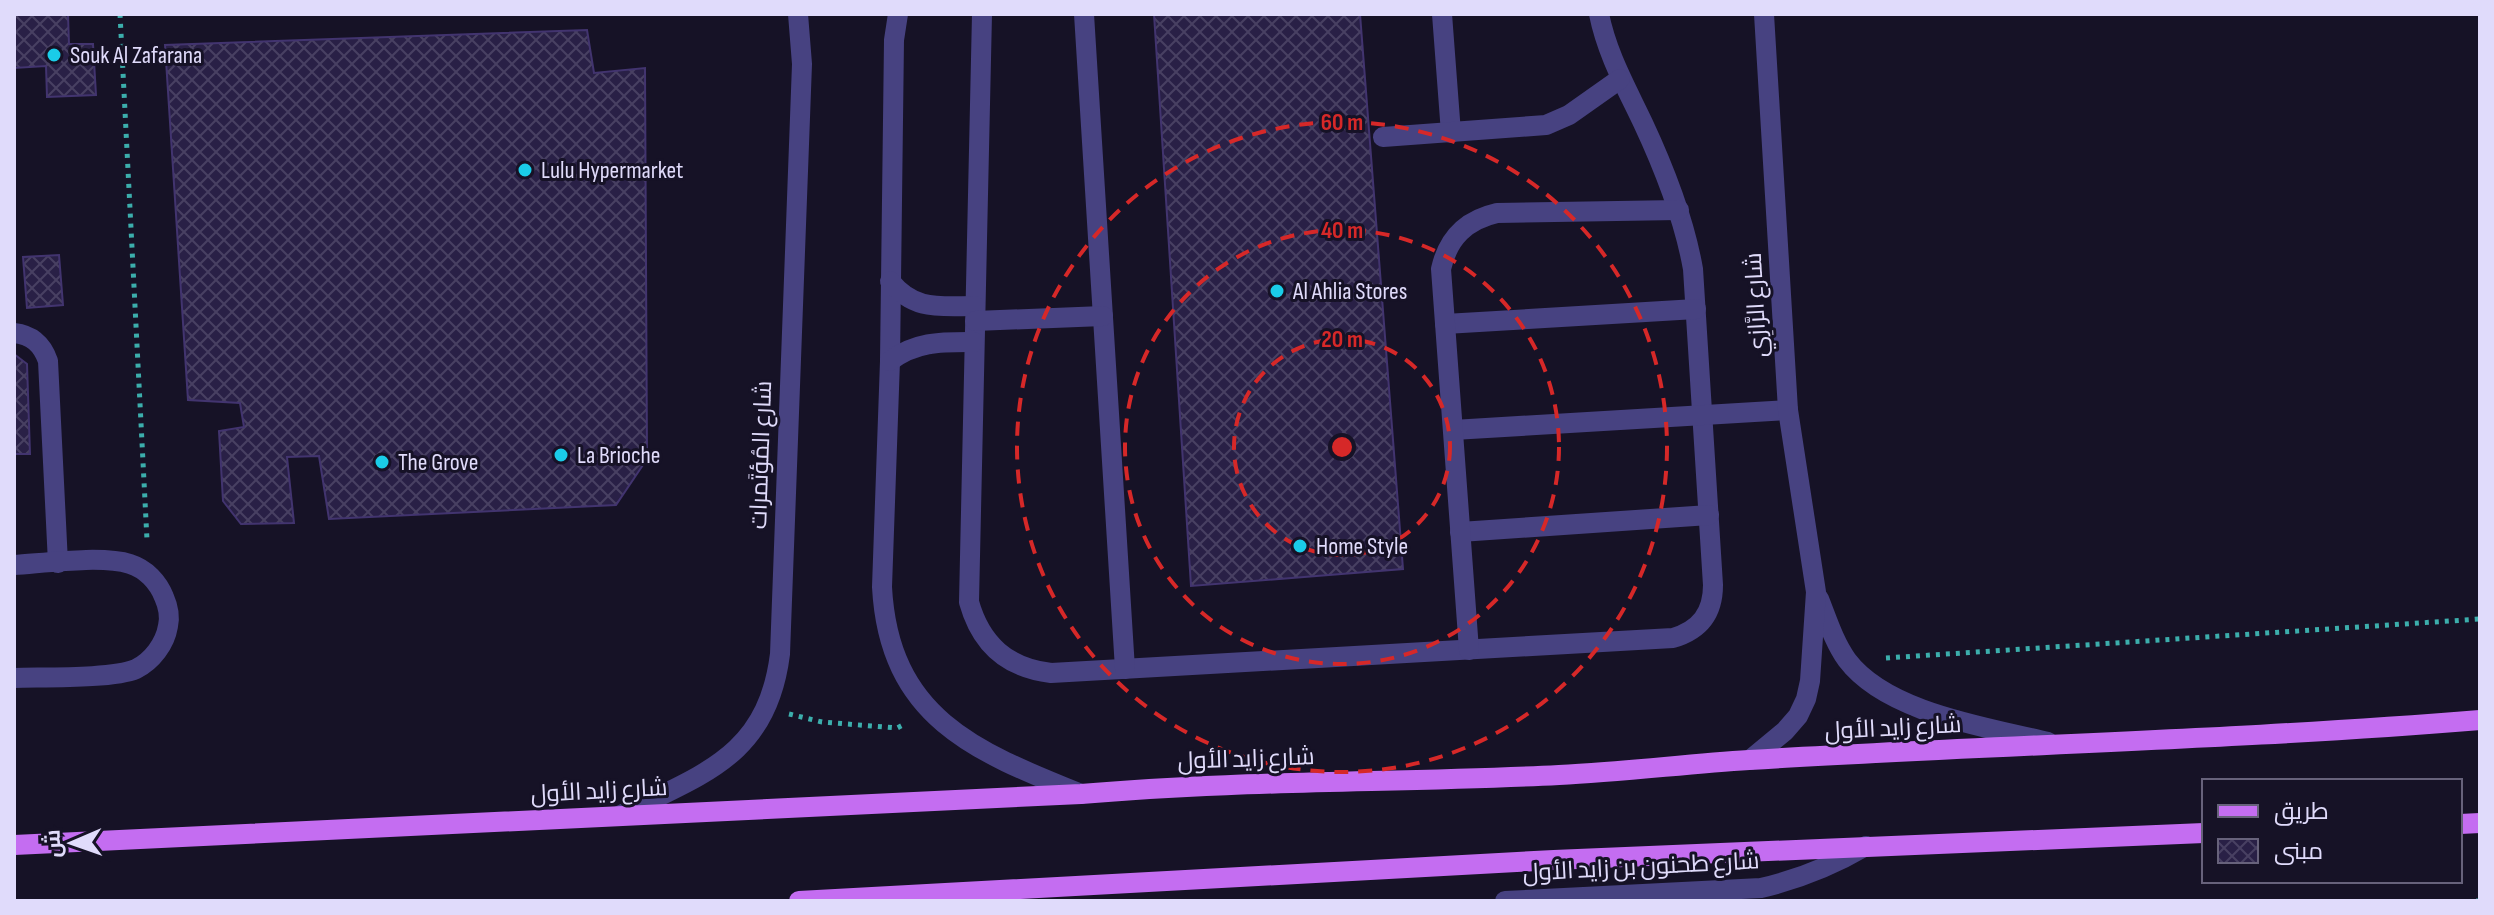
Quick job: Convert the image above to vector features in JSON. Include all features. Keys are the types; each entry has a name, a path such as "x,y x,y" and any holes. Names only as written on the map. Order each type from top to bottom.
{"main road":[{"name":"شارع زايد الأول","path":"14,845 1081,794 1150,788 1561,775 1750,760 2063,746 2480,720"},
{"path":"799,901 950,897 1539,861 2202,833"}],"street":[{"name":"شارع المُؤتَمرات","path":"619,816 718,766 746,740 767,708 776,683 780,654 801,80 798,14"},
{"path":"898,14 894,40 890,361 882,587 884,620 892,650 908,683 931,711 954,730 1010,765 1081,794"},
{"path":"982,14 968,583 974,621 996,651 1012,663 1031,671 1051,673 1673,638 1687,634 1700,625 1713,599 1693,269 1679,210 1654,146 1620,79 1599,14"},
{"path":"1084,14 1125,669"},
{"path":"1442,14 1451,133"},
{"name":"شارع الرَّازِي","path":"1750,760 1785,731 1798,716 1806,699 1816,592 1788,410 1764,14"},
{"path":"1383,137 1546,125 1569,115 1620,79"},
{"path":"1469,650 1441,269 1444,256 1457,233 1482,216 1497,213 1679,210"},
{"path":"890,281 899,293 919,304 975,323"},
{"path":"1445,324 1696,309"},
{"path":"890,361 975,323 1103,316"},
{"path":"14,333 36,340 44,349 48,361 58,563"},
{"path":"1453,430 1788,410"},
{"path":"1460,532 1709,515"},
{"path":"14,565 112,561 131,564 148,573 161,588 168,606 169,625 163,643 151,659 135,669 116,674 14,678"},
{"name":"شارع الرَّازِي","path":"1816,592 1848,661 1870,681 1894,696 1949,718 2063,746"},
{"name":"شارع طحنون بن زايد الأول","path":"1505,901 1761,888 1798,880 1866,846"}],"path":[{"path":"120,14 148,573"},
{"path":"1848,661 2480,619"},
{"path":"767,708 822,722 897,728 931,711"}],"building":[{"name":"Souk Al Zafarana","path":"14,14 68,14 69,44 93,44 96,95 47,97 46,66 14,68"},
{"name":"Al Ahlia Stores","path":"1154,14 1360,14 1403,569 1191,586"},
{"path":"587,30 594,73 645,68 647,459 616,505 329,519 319,456 287,457 294,523 241,524 223,501 219,431 244,427 240,403 188,400 165,45"},
{"path":"59,255 63,305 27,308 23,257"},
{"path":"14,354 27,364 30,454 14,454"}],"place":[{"name":"Souk Al Zafarana","path":"54,55"},
{"name":"Lulu Hypermarket","path":"525,170"},
{"name":"Al Ahlia Stores","path":"1277,291"},
{"name":"La Brioche","path":"561,455"},
{"name":"The Grove","path":"382,462"},
{"name":"Home Style","path":"1300,546"}]}
